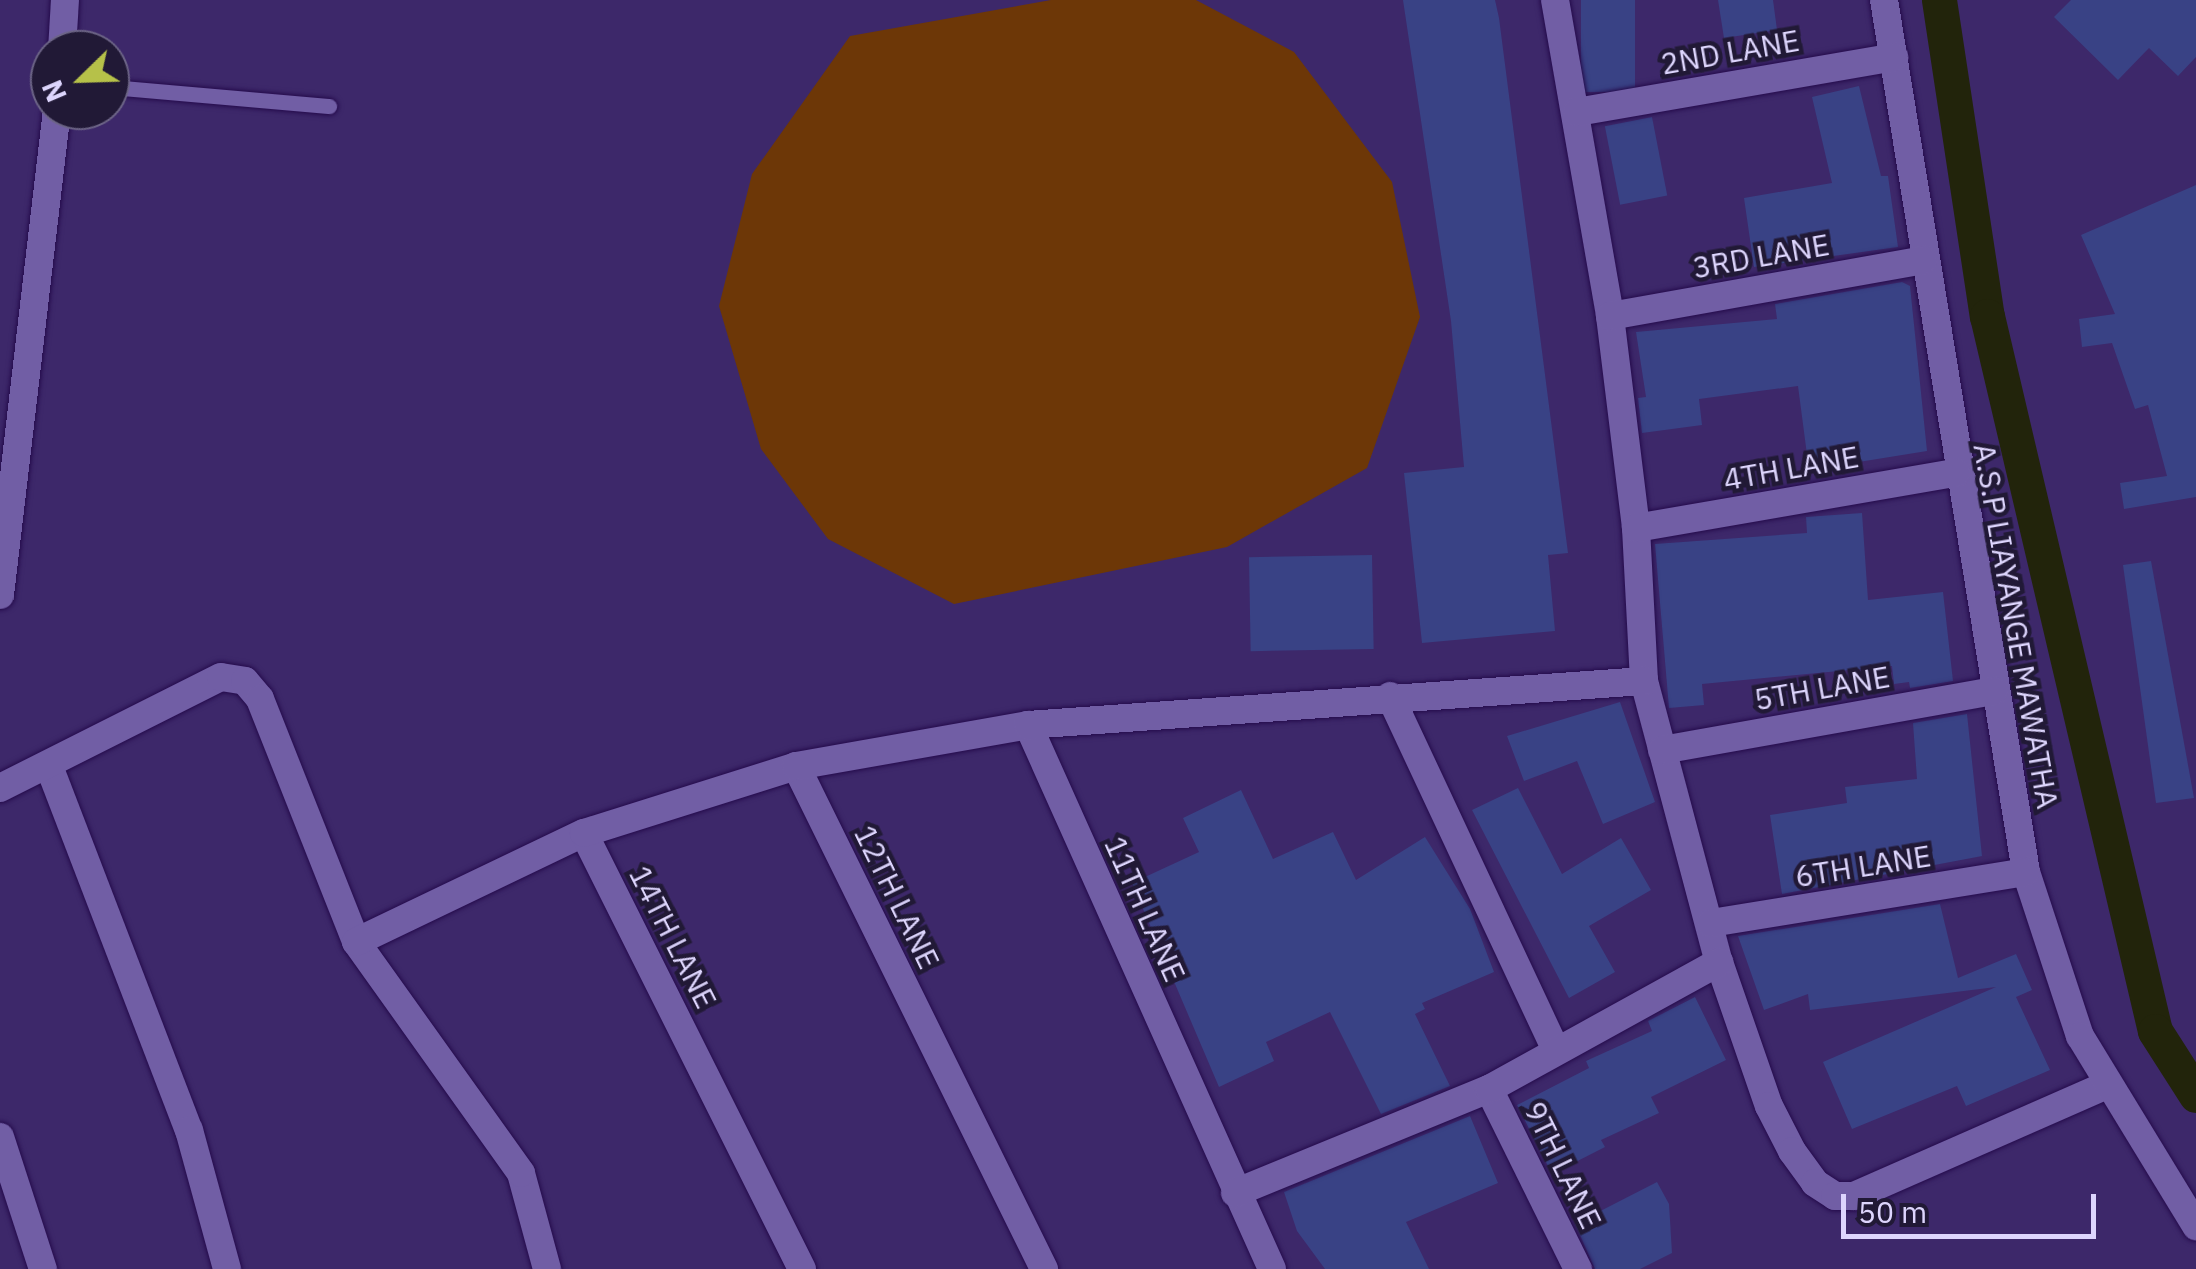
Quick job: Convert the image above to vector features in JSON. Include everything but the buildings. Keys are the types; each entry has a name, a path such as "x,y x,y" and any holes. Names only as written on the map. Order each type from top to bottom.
{"street":[{"path":"64,30 66,0"},
{"path":"1555,0 1610,316 1636,528 1644,682 1712,924 1719,962 1769,1106 1815,1183 1835,1196 1876,1190 2108,1085"},
{"name":"A.S.P LIAYANGE MAWATHA","path":"1884,0 1956,473 2026,872 2059,987 2108,1085 2196,1226"},
{"name":"2ND LANE","path":"1576,112 1894,56"},
{"path":"0,595 55,130"},
{"name":"3RD LANE","path":"1610,316 1924,260"},
{"name":"4TH LANE","path":"1636,528 1956,473"},
{"path":"0,788 221,677 245,681 260,698 356,942 521,1172 548,1269"},
{"path":"356,942 584,833 796,766 1028,724 1390,696 1644,682"},
{"name":"5TH LANE","path":"1662,750 1994,691"},
{"path":"1390,696 1555,1049"},
{"name":"11TH LANE","path":"1028,724 1235,1193"},
{"path":"49,766 188,1130 227,1269"},
{"name":"12TH LANE","path":"796,766 1044,1269"},
{"name":"14TH LANE","path":"584,833 802,1269"},
{"name":"6TH LANE","path":"1712,924 2026,872"},
{"path":"1272,1269 1235,1193 1489,1089 1555,1049 1719,962"},
{"name":"9TH LANE","path":"1489,1089 1578,1269"},
{"path":"0,1136 43,1269"}],"lane":[{"path":"130,89 329,106"}],"shaded area":[{"path":"1051,0 1196,0 1294,52 1392,182 1420,317 1367,468 1227,547 954,604 828,539 761,449 719,306 752,174 850,36"}],"waterway":[{"path":"1939,0 1987,316 2155,1031 2196,1095"}]}
